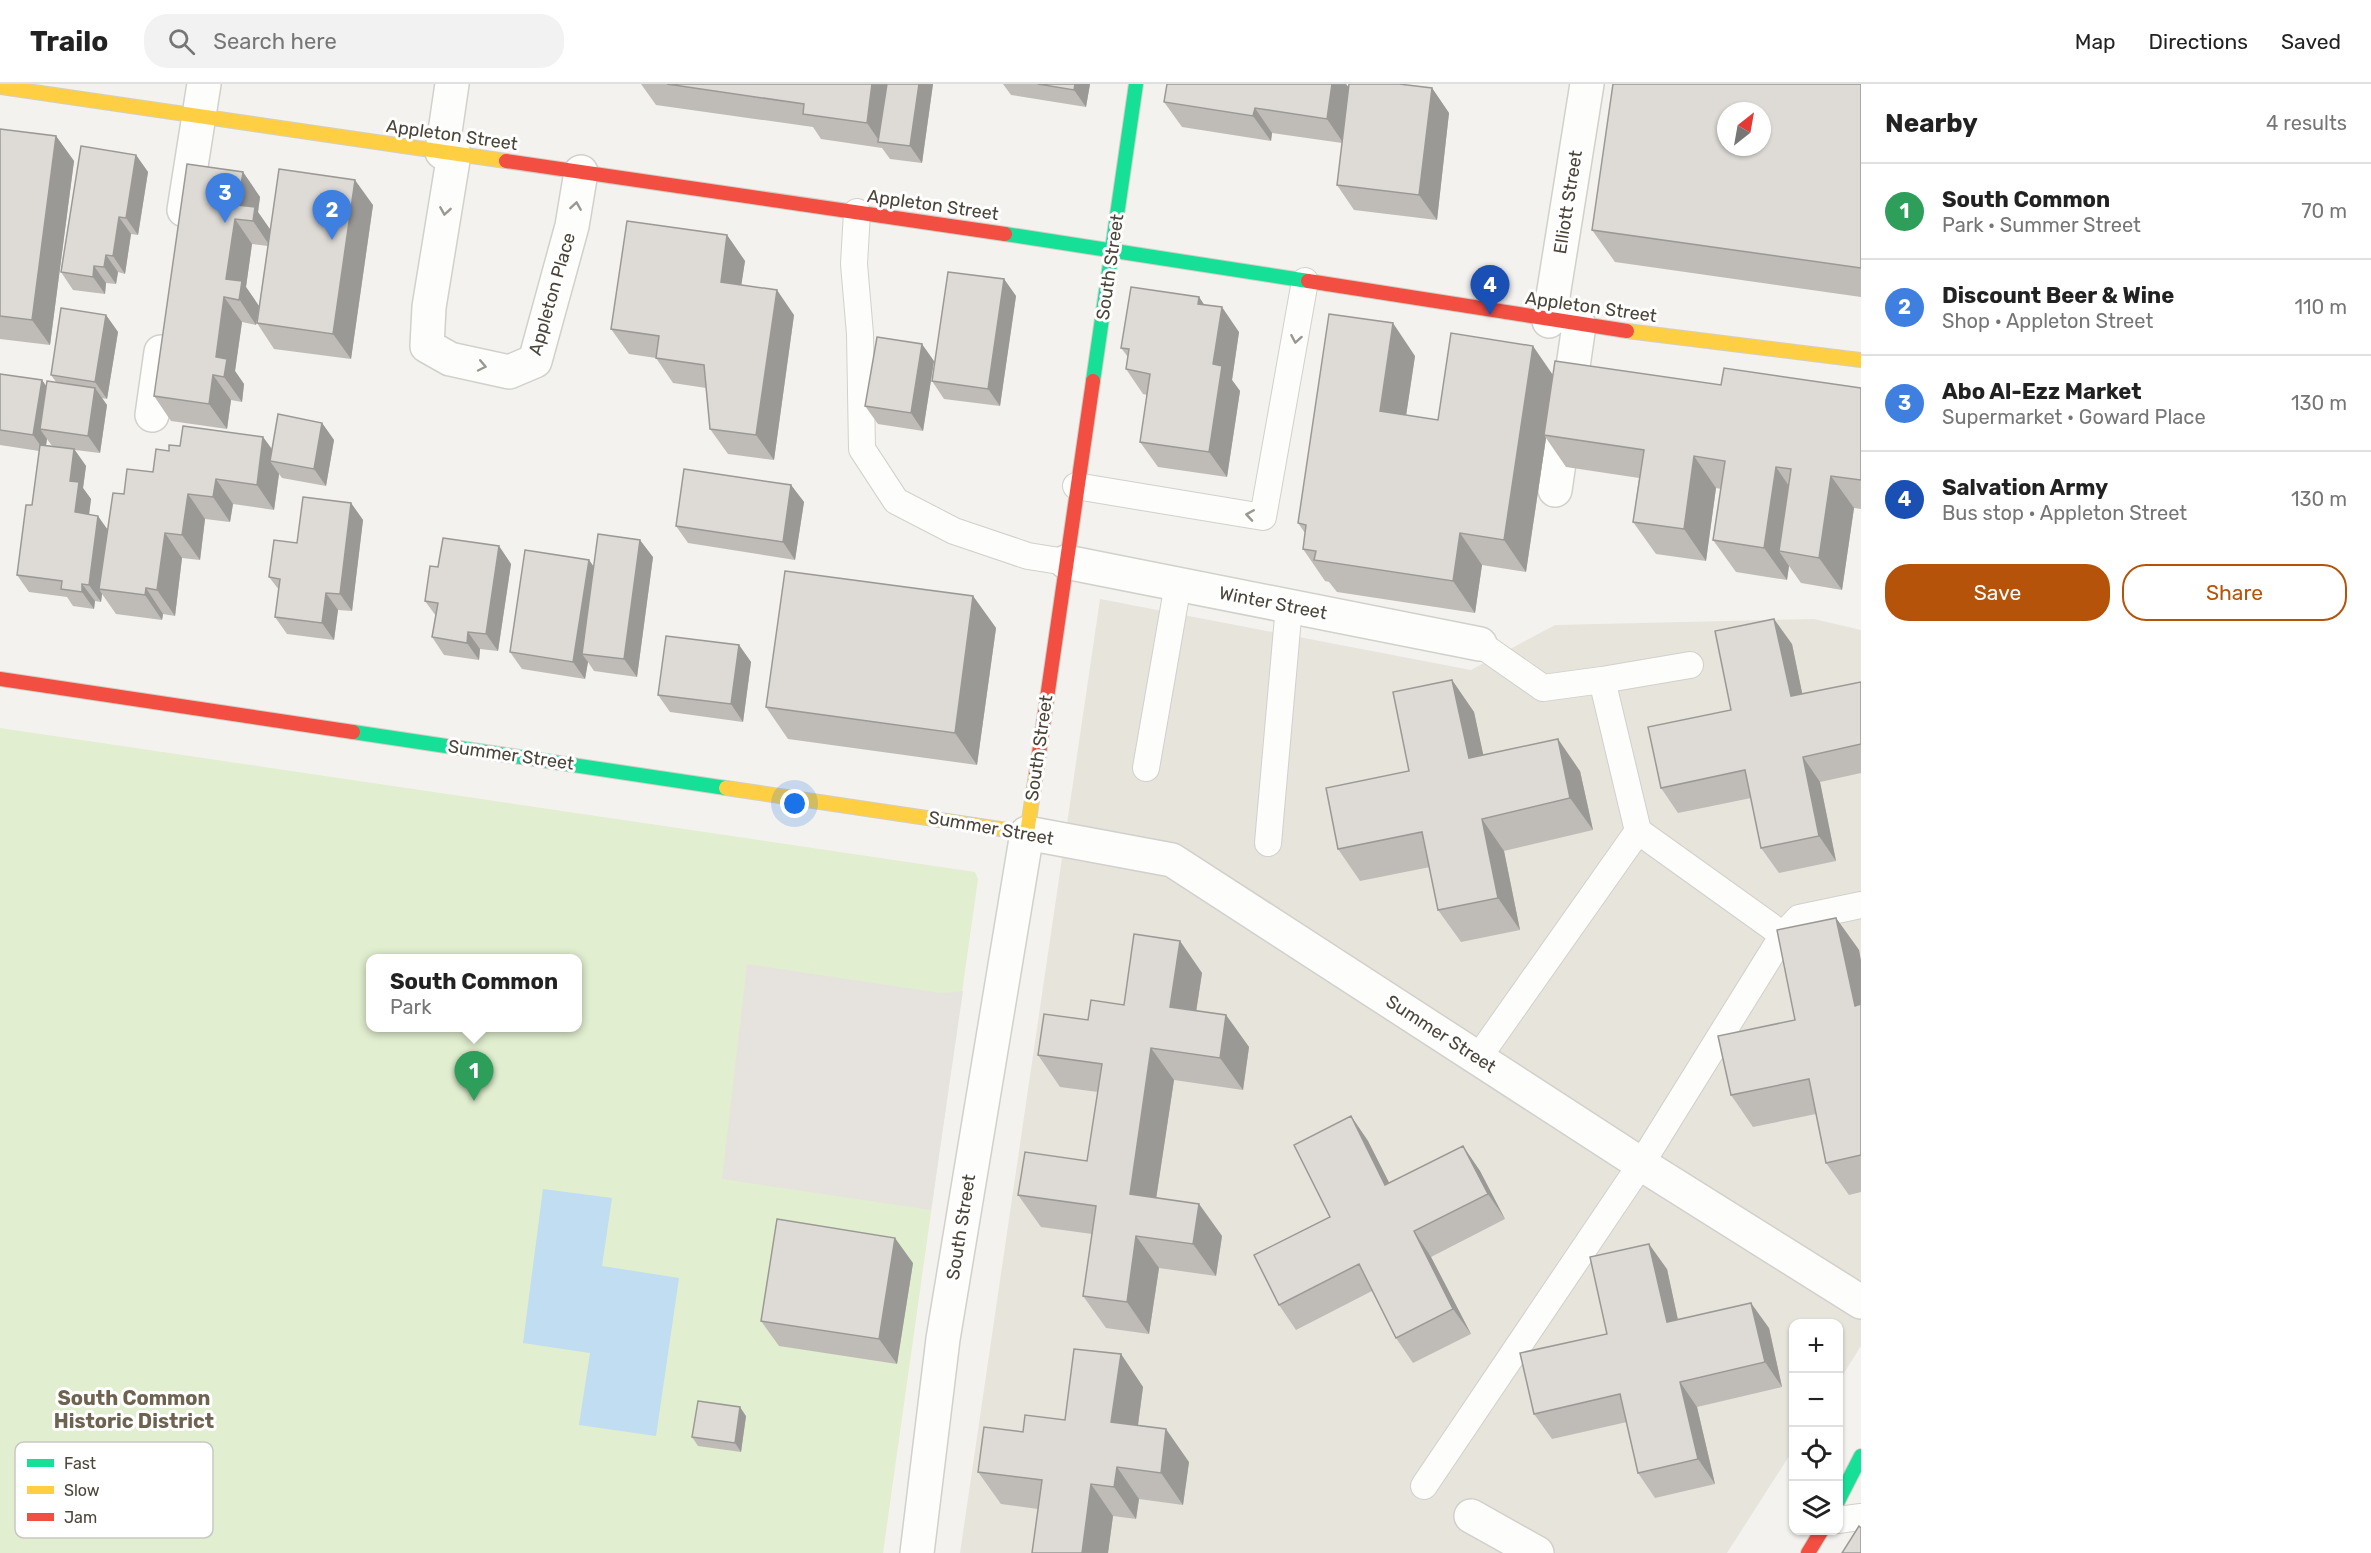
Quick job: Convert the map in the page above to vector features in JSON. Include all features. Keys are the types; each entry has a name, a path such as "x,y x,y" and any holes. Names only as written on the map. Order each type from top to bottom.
{"main road":[{"name":"South Street","path":"1027,833 1136,84"},
{"name":"Appleton Street","path":"0,87 1113,250 1564,323 1861,360"},
{"name":"Summer Street","path":"0,679 1027,833"},
{"path":"1843,1493 1861,1456"},
{"path":"1843,1503 1861,1480"},
{"path":"1808,1553 1819,1535"}],"street":[{"path":"179,241 204,84"},
{"path":"448,153 452,84"},
{"name":"Elliott Street","path":"1555,490 1564,323 1587,84"},
{"name":"Appleton Place","path":"448,153 429,307 427,346 450,359 509,372 535,361 572,226 581,172"},
{"path":"152,415 166,322"},
{"name":"Winter Street","path":"1066,562 1480,644"},
{"name":"Summer Street","path":"1027,833 1172,860 1641,1164 1861,1302"},
{"name":"South Street","path":"917,1553 943,1339 1027,833"},
{"path":"1471,1516 1537,1553"}],"lane":[{"path":"857,213 854,264 860,334 862,449 896,501 954,531 1028,556 1066,562"},
{"path":"1076,486 1263,517 1305,281"},
{"path":"1146,768 1179,584"},
{"path":"1268,843 1290,606"},
{"path":"1480,644 1543,688 1690,665"},
{"path":"1602,680 1638,831 1783,935"},
{"path":"1478,1058 1638,831"},
{"path":"1424,1486 1641,1164 1783,935 1799,918 1861,905"},
{"path":"1843,1519 1861,1517"}],"shaded area":[{"path":"1100,599 1471,670 1555,625 1814,619 1861,630 1861,1346 1843,1375 1843,1319 1789,1319 1789,1456 1727,1553 960,1553"},
{"path":"747,964 941,993 963,991 931,1210 722,1179"}],"green space":[{"path":"0,728 975,872 978,879 883,1553 0,1553"}],"water":[{"path":"543,1189 612,1198 602,1266 679,1278 656,1436 579,1425 590,1353 523,1343"}],"building":[{"path":"667,84 872,84 867,123 803,114 804,104"},
{"path":"887,84 919,84 910,146 878,142"},
{"path":"1038,84 1075,84 1074,90"},
{"path":"1167,84 1332,84 1327,119 1255,108 1253,116 1164,102"},
{"path":"1349,84 1399,84 1432,88 1419,195 1337,185"},
{"path":"1613,84 1861,84 1861,268 1592,230"},
{"path":"0,129 56,136 32,320 0,316"},
{"path":"81,146 136,155 126,218 119,217 113,256 106,255 104,267 94,266 93,277 61,272"},
{"path":"187,164 243,172 238,205 255,207 253,221 235,219 226,279 242,281 239,300 224,297 216,357 227,359 224,377 213,375 209,404 154,396"},
{"path":"279,169 355,180 333,334 257,323"},
{"path":"627,221 727,235 721,282 777,290 756,435 710,429 704,365 656,358 659,336 611,329"},
{"path":"948,272 1004,279 988,389 932,381"},
{"path":"1131,287 1199,297 1198,304 1222,307 1213,364 1222,366 1209,452 1140,442 1150,374 1126,369 1129,349 1121,348"},
{"path":"61,308 106,315 95,382 51,375"},
{"path":"1329,314 1393,323 1380,411 1438,420 1451,333 1533,346 1504,540 1460,533 1453,581 1314,560 1316,551 1303,549 1306,525 1298,523"},
{"path":"877,337 922,344 911,413 865,406"},
{"path":"1555,361 1721,385 1724,368 1861,388 1861,480 1831,476 1819,558 1779,551 1791,469 1776,467 1764,548 1713,540 1725,461 1694,456 1684,529 1633,522 1644,450 1544,435"},
{"path":"0,374 42,380 33,435 0,430"},
{"path":"47,381 95,388 88,436 40,429"},
{"path":"278,414 322,423 314,469 270,461"},
{"path":"183,426 263,437 257,485 216,479 213,497 188,494 182,535 165,533 157,590 146,588 145,595 99,589 113,493 124,494 127,469 153,472 156,449 169,451 169,445 180,446"},
{"path":"40,445 74,449 70,481 79,482 75,512 98,516 89,585 82,584 82,592 61,589 62,581 17,575 26,505 32,505"},
{"path":"684,469 791,485 783,542 676,526"},
{"path":"303,497 351,503 340,594 326,593 322,623 275,617 280,579 269,577 274,540 297,543"},
{"path":"598,534 640,540 624,659 582,654"},
{"path":"443,538 499,546 486,634 468,632 467,643 432,637 438,603 425,601 430,566 438,567"},
{"path":"525,550 589,560 573,662 510,652"},
{"path":"785,571 973,596 955,733 766,707"},
{"path":"1774,619 1791,696 1861,682 1861,744 1803,757 1819,836 1761,848 1745,770 1661,788 1648,727 1731,710 1715,631"},
{"path":"666,636 739,645 731,704 658,695"},
{"path":"1452,680 1469,758 1558,739 1570,798 1482,819 1498,898 1438,910 1422,832 1338,849 1326,788 1409,771 1393,692"},
{"path":"1836,918 1855,1006 1861,1004 1861,1155 1826,1163 1809,1079 1731,1095 1718,1036 1795,1020 1777,930"},
{"path":"1134,934 1180,941 1170,1007 1226,1015 1220,1058 1151,1048 1130,1194 1199,1204 1193,1244 1136,1236 1127,1302 1083,1296 1096,1206 1018,1195 1025,1152 1087,1161 1102,1064 1038,1055 1044,1014 1088,1020 1091,1000 1124,1005"},
{"path":"1351,1116 1385,1185 1463,1146 1488,1194 1414,1231 1453,1309 1396,1338 1359,1264 1279,1305 1254,1255 1330,1217 1294,1145"},
{"path":"777,1219 895,1238 879,1339 761,1321"},
{"path":"1649,1244 1667,1322 1751,1303 1765,1362 1680,1382 1698,1459 1638,1473 1620,1394 1534,1414 1520,1353 1607,1334 1590,1257"},
{"path":"1074,1349 1121,1354 1111,1422 1166,1429 1161,1473 1117,1467 1114,1487 1091,1484 1082,1553 1032,1553 1042,1480 978,1472 984,1427 1023,1432 1025,1415 1065,1420"},
{"path":"698,1401 740,1407 735,1443 692,1437"},
{"path":"1859,1526 1861,1528 1861,1553 1842,1553"}],"traffic: fast":[{"path":"1093,381 1136,84"},
{"path":"1005,234 1308,281"},
{"path":"353,732 726,788"},
{"path":"1843,1491 1861,1456"}],"traffic: slow":[{"path":"0,87 506,161"},
{"path":"1627,331 1861,360"},
{"path":"726,788 1027,833 1036,774"}],"traffic: jam":[{"path":"506,161 1005,234"},
{"path":"1308,281 1627,331"},
{"path":"1036,774 1093,381"},
{"path":"0,679 353,732"},
{"path":"1808,1553 1819,1535"}],"place":[{"name":"Abo Al-Ezz Market","path":"225,223"},
{"name":"Discount Beer & Wine","path":"332,240"},
{"name":"Salvation Army","path":"1490,315"},
{"name":"South Common","path":"474,1101"}],"district":[{"name":"South Common Historic District","path":"134,1410"}]}
